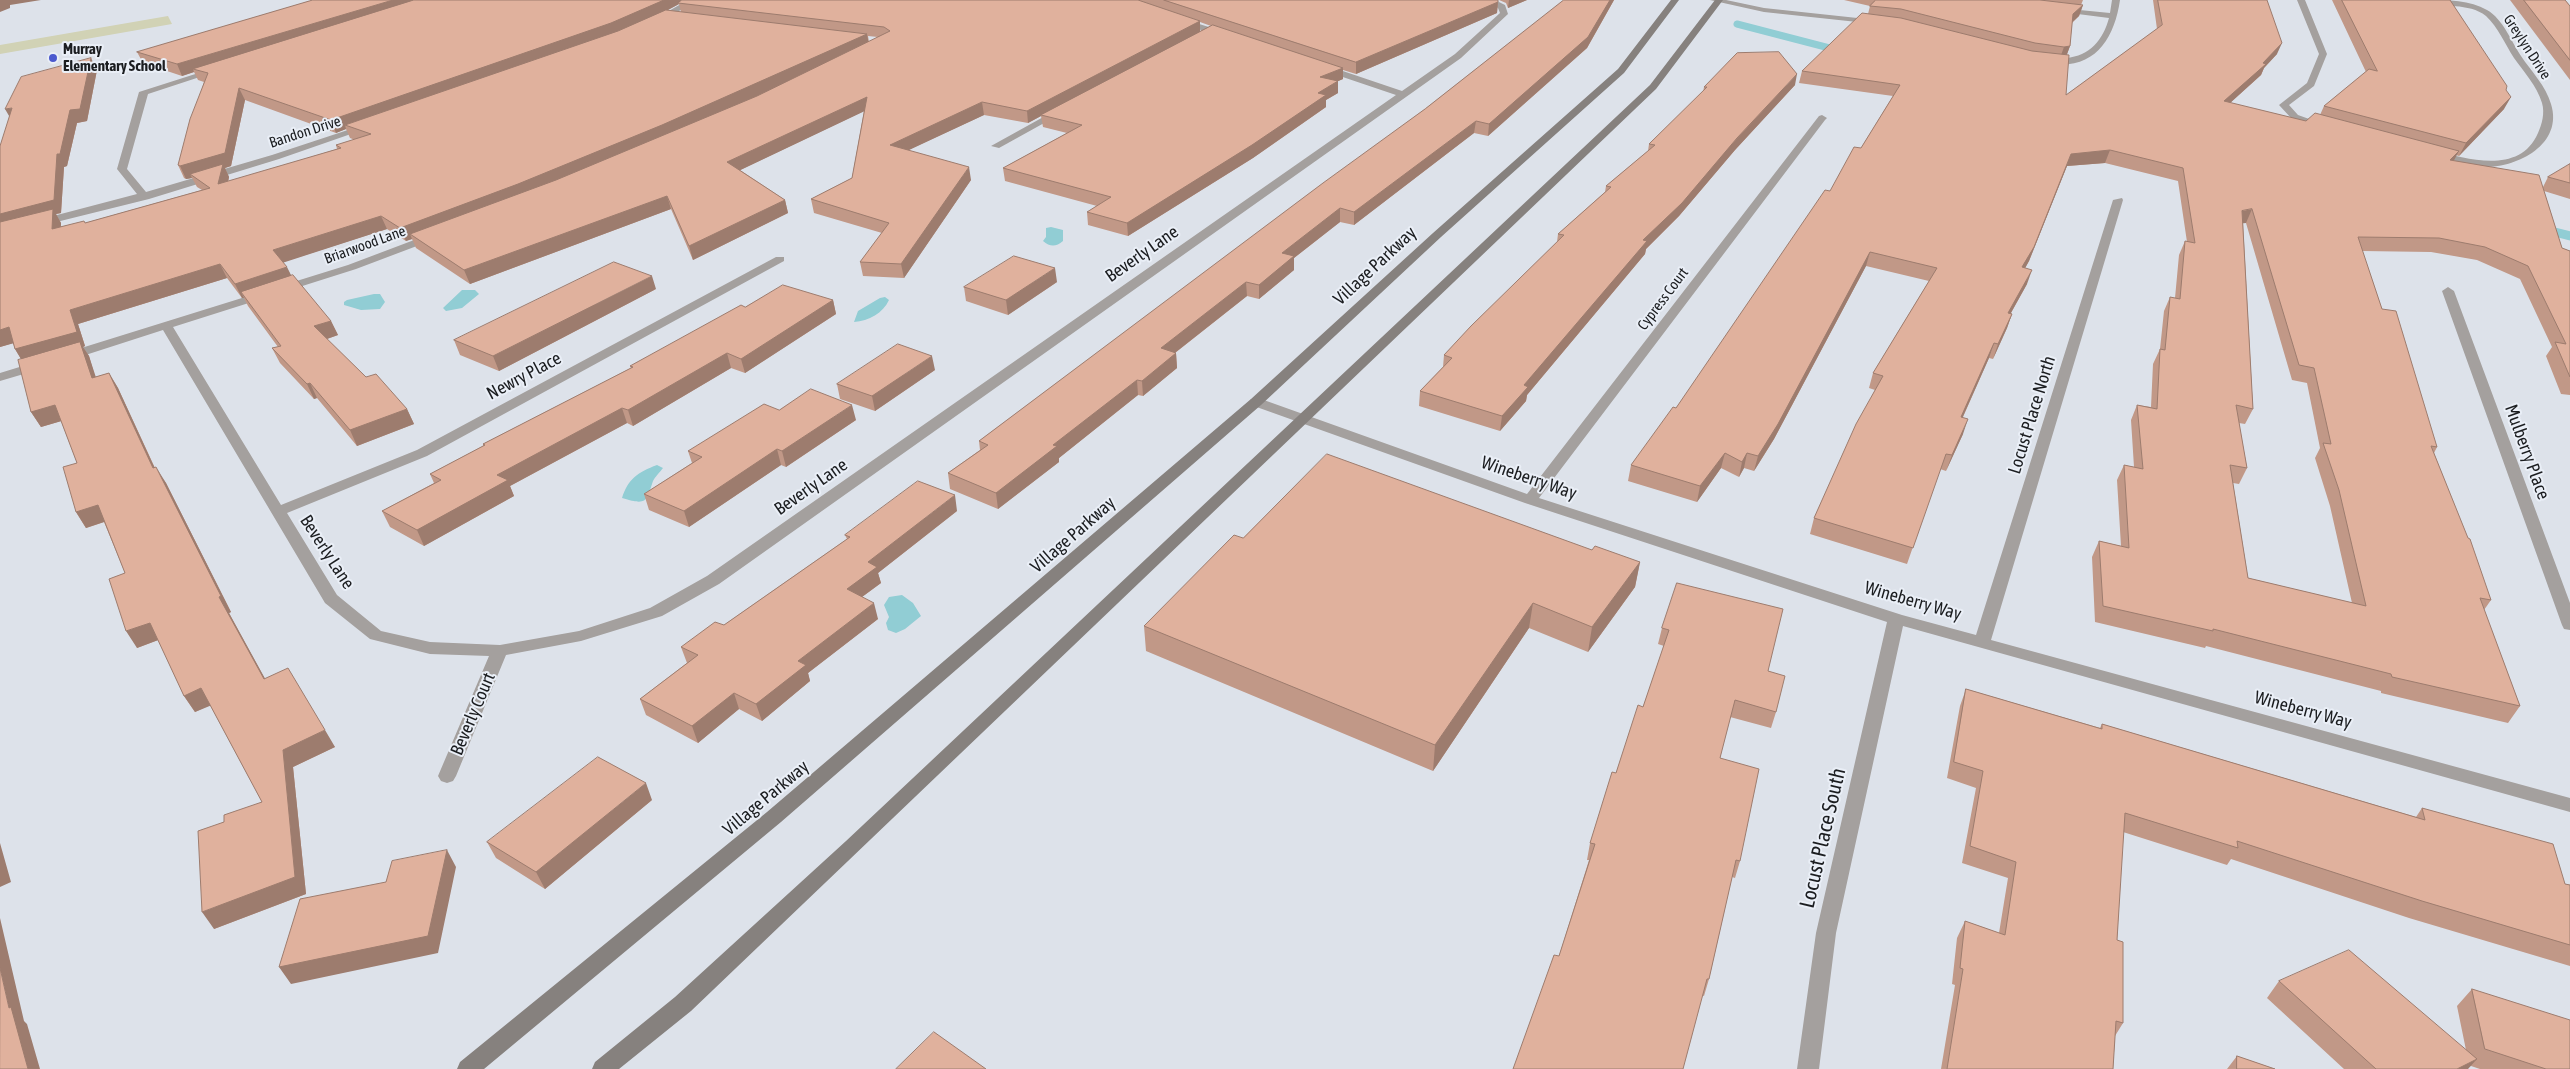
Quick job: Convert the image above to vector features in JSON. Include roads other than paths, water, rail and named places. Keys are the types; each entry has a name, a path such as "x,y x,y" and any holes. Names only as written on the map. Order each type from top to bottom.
{"street":[{"path":"651,23 668,16 694,0"},
{"name":"Beverly Lane","path":"167,327 331,599 376,635 430,648 500,651 582,636 656,612 713,580 1458,56 1504,14 1502,8 1489,0"},
{"name":"Village Parkway","path":"468,1069 774,817 1256,402 1437,235 1621,71 1675,0"},
{"path":"603,1069 683,1004 853,846 1653,87 1717,0 1764,10 1884,22"},
{"path":"2042,60 2077,61 2093,54 2110,33 2116,0"},
{"path":"2301,0 2322,54 2311,84 2284,105 2295,117 2333,129"},
{"name":"Greylyn Drive","path":"2424,152 2479,164 2496,164 2516,160 2530,153 2545,133 2547,105 2529,73 2488,14 2472,7 2432,0"},
{"path":"2057,9 2114,16"},
{"path":"668,16 688,18"},
{"path":"1170,17 1232,37"},
{"path":"1196,40 1213,31"},
{"path":"1317,65 1402,94"},
{"path":"145,197 122,169 127,146 144,92 220,69"},
{"path":"996,146 1066,109"},
{"name":"Cypress Court","path":"1530,500 1822,118"},
{"name":"Bandon Drive","path":"0,233 145,197 301,150 376,124"},
{"name":"Locust Place North","path":"1982,642 2118,200"},
{"name":"Briarwood Lane","path":"0,377 167,327 352,266 441,234"},
{"name":"Newry Place","path":"279,511 422,453 780,258"},
{"name":"Mulberry Place","path":"2448,291 2570,626"},
{"name":"Wineberry Way","path":"1256,402 1530,500 1896,619 2570,804"},
{"name":"Locust Place South","path":"1808,1069 1826,933 1896,619"},
{"name":"Beverly Court","path":"447,776 500,651"}],"water":[{"path":"1051,227 1063,230 1063,241 1055,245 1043,241 1046,237 1046,228"},
{"path":"462,290 475,290 479,294 462,308 446,311 443,308"},
{"path":"380,294 385,302 380,309 361,310 344,305 344,302 347,300"},
{"path":"885,297 889,300 883,309 870,318 854,322 858,311"},
{"path":"657,465 663,468 654,479 645,500 637,502 622,498 627,486 635,477 644,470"},
{"path":"902,595 913,603 921,616 905,629 896,633 888,630 886,623 889,617 884,605 889,597"}],"waterway":[{"path":"1737,24 1841,51"},
{"path":"2543,229 2570,236"}],"place":[{"name":"Murray Elementary School","path":"53,58"}]}
